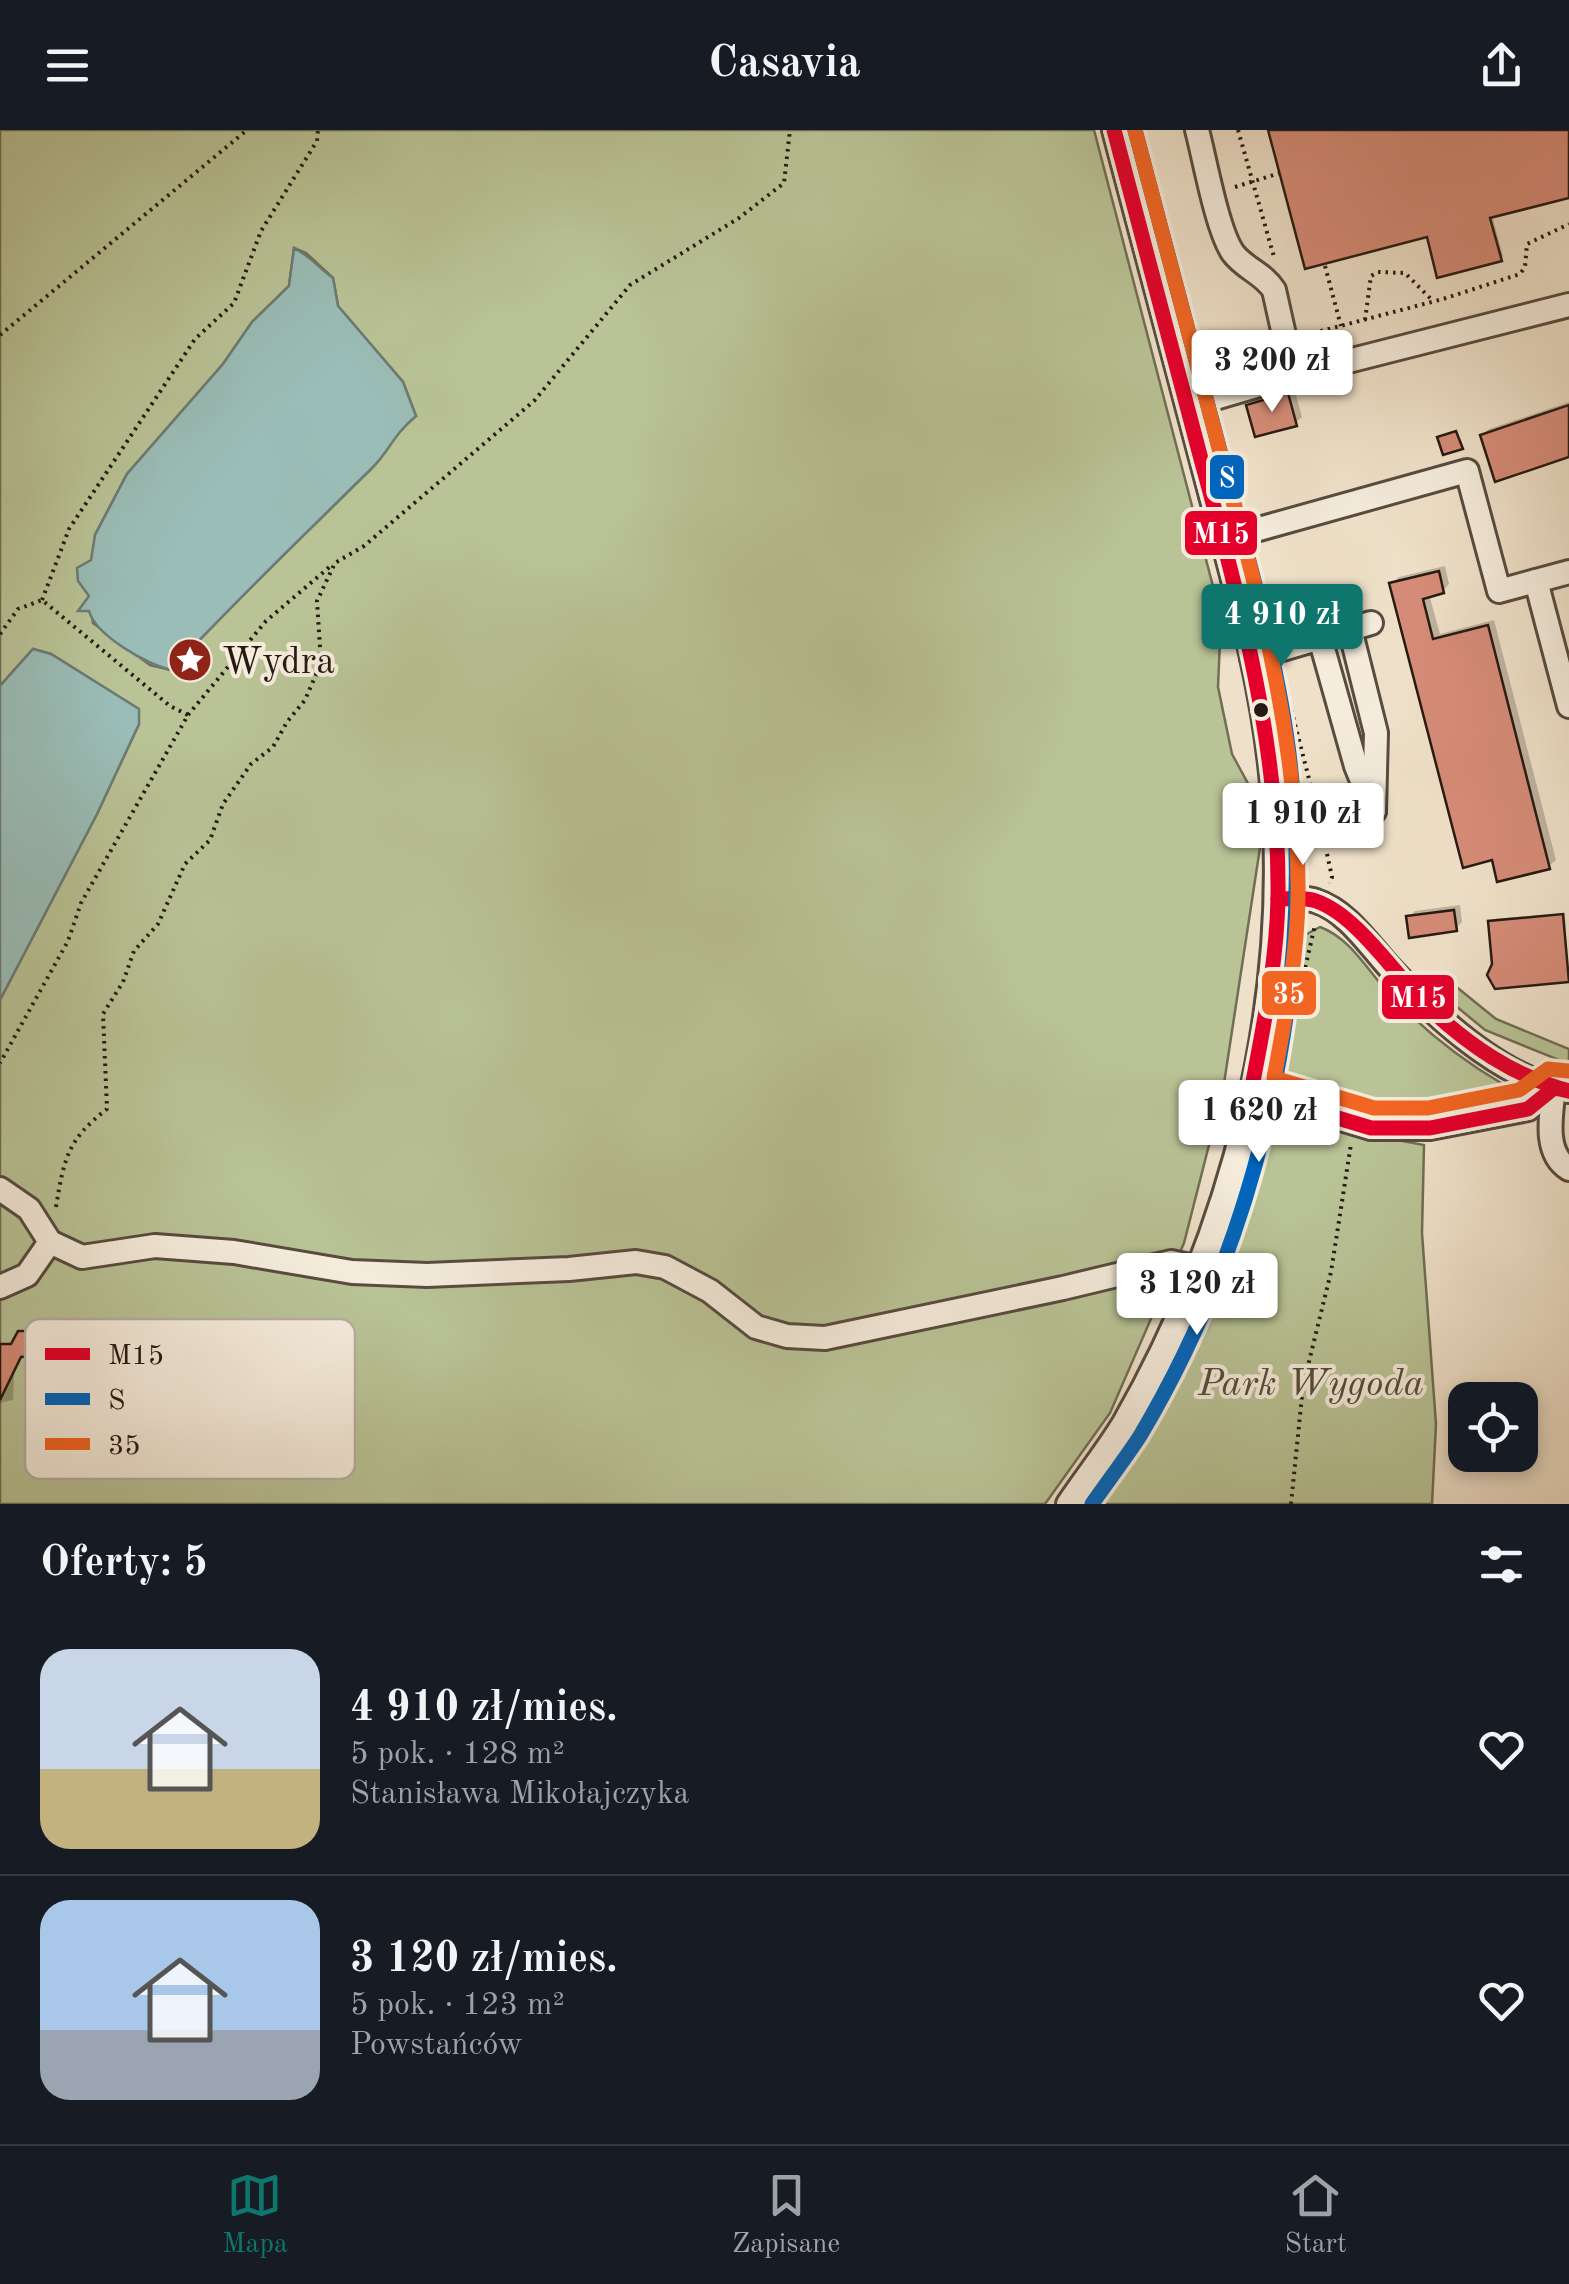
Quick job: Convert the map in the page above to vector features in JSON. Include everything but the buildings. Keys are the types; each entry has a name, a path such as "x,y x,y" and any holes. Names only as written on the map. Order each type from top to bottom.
{"street":[{"path":"1068,1504 1122,1426 1198,1268 1234,1160 1251,1092 1267,1007 1278,899 1264,716 1252,658 1114,130"},
{"path":"1197,130 1228,245 1242,264 1267,278 1292,332 1293,375"},
{"path":"1188,406 1293,375 1569,305"},
{"path":"1223,539 1467,471 1499,590 1569,572"},
{"path":"1536,581 1569,706"},
{"path":"1252,658 1360,626 1376,733 1374,811"},
{"path":"1320,638 1356,766 1374,811"},
{"path":"1276,838 1323,833 1374,811"},
{"path":"1278,899 1314,900 1344,917 1446,1026 1508,1066 1561,1089"},
{"path":"1251,1092 1371,1128 1430,1128 1528,1109 1561,1089"},
{"path":"1561,1089 1552,1148 1559,1163 1569,1169"},
{"path":"0,1189 29,1209 50,1242 82,1256 155,1246 234,1252 371,1273 428,1275 636,1262 665,1267 710,1291 756,1327 788,1336 825,1338 1171,1262 1198,1268"},
{"path":"0,1287 27,1276 50,1242"}],"path":[{"path":"0,335 247,130"},
{"path":"0,634 18,609 42,600 69,530 136,424 195,339 234,303 261,231 317,141 318,130"},
{"path":"0,1063 68,941 81,902 188,715 266,620 335,563 364,546 534,401 630,285 739,218 784,182 790,130"},
{"path":"1238,130 1276,262"},
{"path":"1214,194 1282,172"},
{"path":"1235,355 1292,332 1305,335 1365,320 1520,274 1525,268 1528,244 1569,224"},
{"path":"1325,266 1341,326"},
{"path":"1365,320 1370,276 1378,272 1406,273 1433,301"},
{"path":"50,1242 64,1162 82,1128 107,1108 103,1014 123,982 134,951 158,924 185,864 210,840 222,804 250,764 273,747 305,700 321,663 317,601 335,563"},
{"path":"42,600 170,706 188,715"},
{"path":"1291,1504 1303,1386 1331,1272 1355,1123"}],"green space":[{"path":"0,130 1094,130 1221,617 1218,687 1232,754 1265,815 1223,1090 1184,1243 1110,1413 1045,1504 0,1504 0,1000 139,724 138,709 51,654 33,649 0,686","holes":["294,248 306,253 333,278 338,306 403,382 416,416 372,468 171,670 150,665 93,623 90,596 95,535 127,474 223,364 252,322 289,286"]},
{"path":"1320,927 1341,939 1429,1032 1501,1083 1505,1100 1500,1107 1397,1119 1370,1117 1290,1090 1274,1070 1273,1059 1303,936"},
{"path":"1443,976 1496,1019 1569,1049 1569,1064 1485,1030 1428,983"},
{"name":"Park Wygoda","path":"1278,1118 1424,1145 1422,1233 1436,1424 1432,1504 1099,1504 1197,1343 1243,1225"}],"water":[{"path":"294,248 333,278 338,306 403,382 416,416 372,468 171,670 124,648 101,630 89,611 78,611 89,596 78,581 77,568 91,560 95,535 127,474 223,364 252,322 289,286"},
{"path":"33,649 51,654 139,709 139,724 0,1000 0,686"}],"transit line":[{"name":"M15","path":"1114,130 1230,567 1265,731 1277,841 1278,897 1272,971 1251,1092"},
{"name":"S","path":"1092,1504 1140,1436 1182,1358 1218,1276 1248,1190 1271,1103 1295,924 1295,834 1288,746 1276,675 1135,130"},
{"name":"35","path":"1135,130 1250,567 1285,731 1297,842 1298,898 1293,966 1274,1078 1374,1108 1428,1108 1519,1090 1548,1069 1569,1071"},
{"name":"M15","path":"1278,899 1311,900 1331,908 1361,932 1426,1005 1458,1033 1510,1068 1569,1091"},
{"name":"M15","path":"1251,1092 1371,1128 1430,1128 1528,1109 1554,1088 1569,1091"}],"place":[{"name":"Wydra","path":"190,660"}]}
